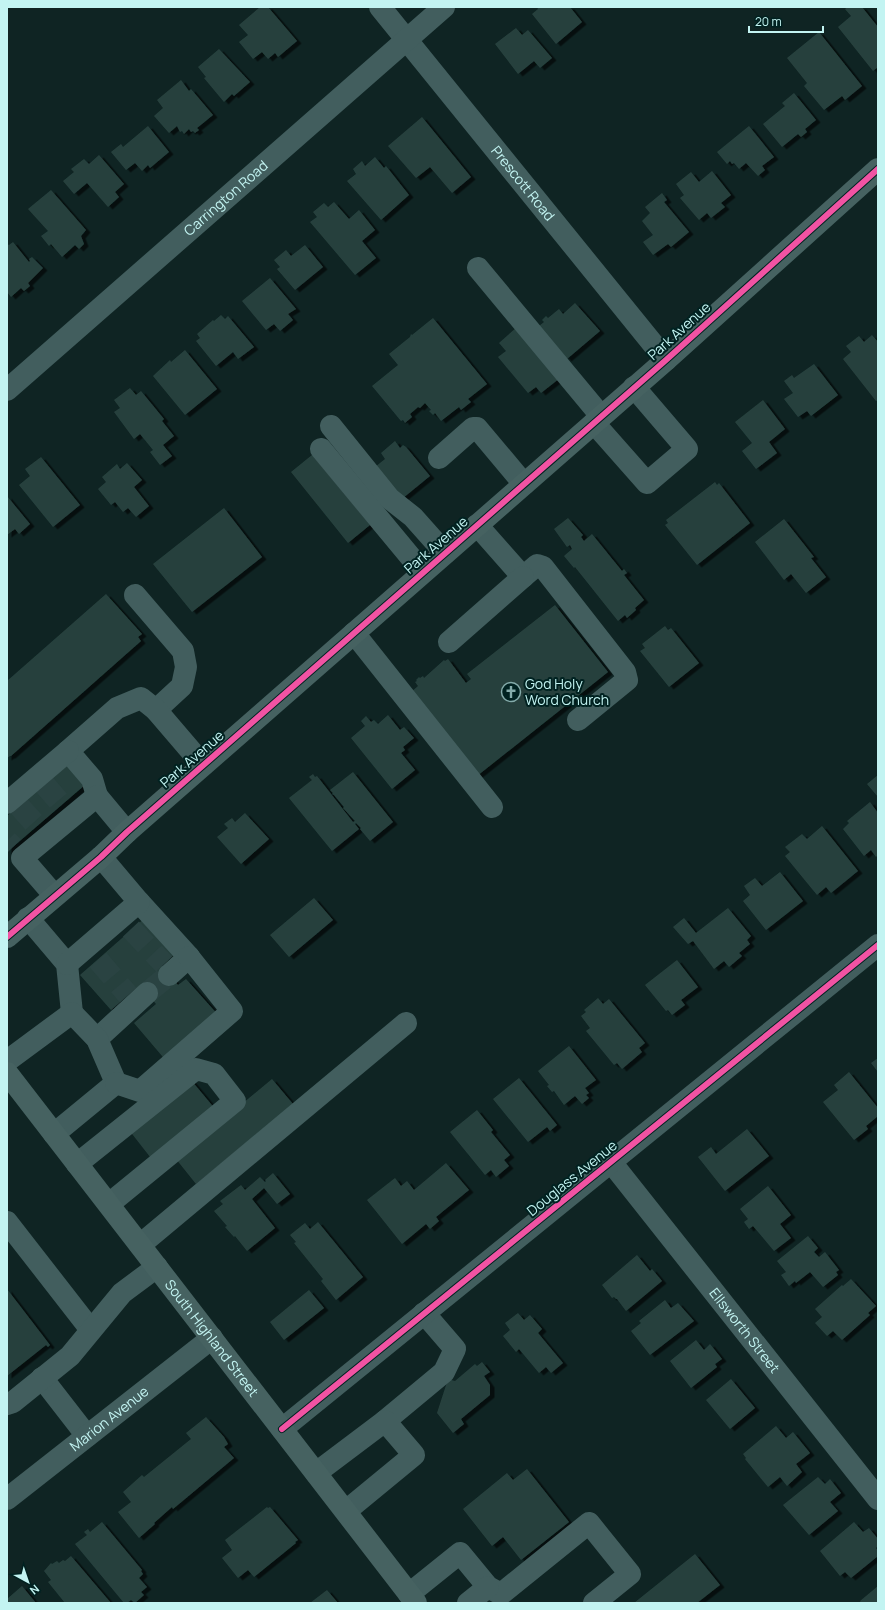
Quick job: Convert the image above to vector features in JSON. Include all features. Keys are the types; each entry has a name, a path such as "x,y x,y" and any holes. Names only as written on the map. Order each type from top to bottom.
{"main road":[{"name":"Park Avenue","path":"7,937 54,895 101,857 203,765 666,360 878,169"},
{"name":"South Highland Street","path":"7,1073 413,1598"}],"street":[{"name":"Prescott Road","path":"380,7 666,360"},
{"name":"Carrington Road","path":"7,390 444,7"},
{"path":"478,268 647,483 687,449 634,387"},
{"path":"330,426 389,498 413,517 445,553"},
{"path":"439,458 473,428 477,428 524,484"},
{"path":"321,449 423,572"},
{"path":"478,524 523,576"},
{"path":"449,642 523,576 537,565 543,567 625,672 627,680 578,720"},
{"path":"135,595 183,651 186,667 182,686 156,710"},
{"path":"354,633 492,807"},
{"path":"13,802 41,781 68,750 117,708 141,698 156,710 203,765"},
{"path":"68,750 92,779 97,796 127,832"},
{"path":"54,895 14,857 67,811 97,796"},
{"path":"28,918 67,964 72,1013 96,1039 116,1083 140,1091 232,1011 189,957 139,902 101,857"},
{"path":"67,964 92,953 126,923 139,902"},
{"name":"Douglass Avenue","path":"282,1429 878,945"},
{"path":"168,970 189,957"},
{"path":"96,1039 137,997"},
{"path":"7,1061 72,1013"},
{"path":"140,1245 406,1023"},
{"path":"77,1164 196,1069 214,1074 235,1101 109,1204"},
{"path":"54,1134 116,1083"},
{"name":"Ellsworth Street","path":"610,1162 878,1499"},
{"path":"7,1222 91,1330"},
{"path":"7,1404 13,1402 70,1356 122,1293 157,1267"},
{"path":"316,1473 444,1372 455,1350 424,1313"},
{"name":"Marion Avenue","path":"7,1499 212,1338"},
{"path":"42,1378 87,1436"},
{"path":"346,1511 414,1455 385,1420"},
{"path":"468,1603 499,1595 589,1523 630,1574 594,1603"},
{"path":"413,1598 460,1553 499,1595"}],"building":[{"path":"260,7 268,7 297,41 278,57 275,53 268,59 262,52 253,59 239,42 248,35 239,25"},
{"path":"537,7 570,7 582,22 556,44 532,14 538,9"},
{"path":"848,7 862,7 878,27 878,67 873,71 838,27 851,16 845,9"},
{"path":"516,28 522,35 528,30 552,58 540,68 534,61 518,74 495,44"},
{"path":"819,32 862,86 845,100 842,96 824,110 804,86 807,83 787,58"},
{"path":"219,49 250,82 234,96 232,94 224,102 204,78 206,77 198,67"},
{"path":"181,80 189,91 191,89 213,115 197,128 199,130 195,133 193,131 191,132 189,129 184,134 182,131 180,132 177,126 169,133 154,116 163,108 157,100"},
{"path":"794,93 816,120 805,129 807,132 801,137 798,134 782,147 763,124 785,106 782,103"},
{"path":"422,117 471,177 452,193 430,167 416,178 388,146"},
{"path":"148,126 169,152 150,168 148,165 142,171 135,163 126,170 111,152 121,144 123,147"},
{"path":"749,126 774,157 762,166 765,170 758,176 746,163 739,169 730,161 727,164 717,152"},
{"path":"99,155 124,184 115,192 119,197 108,207 87,183 74,194 63,181 74,172 71,169 84,159 89,164"},
{"path":"375,157 384,168 386,166 409,195 381,220 347,181 356,174 353,169 362,161 365,166"},
{"path":"712,171 731,195 721,203 725,207 711,218 707,213 699,220 680,198 684,195 676,184 691,172 699,182"},
{"path":"51,190 86,230 81,236 84,244 79,249 75,245 62,257 51,244 49,246 41,236 48,231 28,209"},
{"path":"662,193 667,200 664,202 689,232 671,247 668,244 653,255 643,242 653,235 642,221 650,213 645,207"},
{"path":"334,202 349,219 359,210 375,230 362,241 376,258 355,275 310,222 317,217 313,212 324,203 328,207"},
{"path":"13,242 29,262 29,259 32,257 43,268 28,283 30,286 24,291 21,288 11,297 7,292 7,244 9,245"},
{"path":"305,245 323,267 295,290 277,269 280,267 274,260 286,250 291,256"},
{"path":"270,278 296,309 288,314 293,320 280,331 274,324 266,330 242,301"},
{"path":"575,303 600,331 567,359 539,326 544,322 542,320 546,316 548,318 559,309 563,314"},
{"path":"221,315 225,319 228,316 254,347 238,359 233,352 216,366 196,341 200,338 197,334"},
{"path":"433,318 487,384 468,399 471,402 461,410 459,407 441,421 435,413 433,415 429,411 431,410 425,403 410,414 412,417 405,423 403,420 401,421 372,386 398,365 389,354 410,337 411,334 412,335"},
{"path":"517,327 560,378 541,393 536,387 528,393 498,357 506,351 499,343"},
{"path":"872,335 878,342 878,400 876,401 843,359 851,352 846,346 859,336 864,342"},
{"path":"185,350 217,389 185,415 153,376 170,360 171,362"},
{"path":"814,364 838,395 811,416 807,411 798,417 784,399 793,393 784,381 792,375 794,378"},
{"path":"130,388 136,395 141,391 164,419 162,421 174,436 163,445 172,456 160,465 150,452 153,450 140,434 134,439 114,412 120,408 114,400"},
{"path":"763,400 785,429 769,442 777,453 756,469 742,451 752,443 735,422"},
{"path":"395,441 400,448 403,445 406,447 430,476 403,498 375,467 385,459 381,453"},
{"path":"312,455 370,525 348,543 291,472"},
{"path":"41,457 80,505 53,527 19,485 30,476 25,469"},
{"path":"127,463 142,480 134,487 149,506 136,517 128,508 123,512 115,502 111,505 98,489 106,482 102,477 117,464 120,469"},
{"path":"715,482 717,485 719,483 750,523 697,565 665,525 668,523 666,520"},
{"path":"7,496 30,524 19,534 15,529 7,535"},
{"path":"224,508 262,557 192,612 153,564"},
{"path":"568,518 583,535 581,537 584,541 592,534 622,571 624,569 627,573 624,575 644,600 627,618 625,615 618,621 575,567 574,568 564,556 572,549 570,545 567,547 554,529"},
{"path":"784,519 814,557 811,558 826,577 806,593 791,574 784,580 755,542"},
{"path":"106,594 142,634 138,637 141,641 7,758 7,681"},
{"path":"555,605 608,672 477,776 410,693 418,686 415,682 419,677 420,678 423,676 424,678 444,660 445,661 448,659 466,683 471,679 467,674"},
{"path":"665,626 668,630 671,628 699,663 669,687 640,651 645,648 642,644"},
{"path":"388,715 400,730 404,727 414,738 403,747 405,750 401,753 415,770 392,789 351,738 365,726 361,721 366,716 371,722 374,720 378,724"},
{"path":"69,763 86,784 7,852 7,816"},
{"path":"353,772 393,822 370,841 356,823 355,824 359,829 332,851 289,798 312,780 309,777 313,774 315,777 317,776 353,822 355,821 330,790"},
{"path":"878,775 878,797 867,784"},
{"path":"870,802 878,813 878,855 876,857 871,850 864,856 843,829 849,823 847,821"},
{"path":"245,813 269,839 241,864 217,837 228,828 224,824 232,818 235,822"},
{"path":"822,826 858,871 831,893 826,887 817,895 785,856 790,852 785,847 802,834 807,839"},
{"path":"780,872 803,901 766,930 743,901 750,895 744,886 755,878 762,886"},
{"path":"314,898 333,920 289,957 270,935"},
{"path":"728,908 751,936 747,940 750,944 739,953 742,956 729,967 724,961 714,969 693,941 688,944 673,927 684,918 696,933"},
{"path":"146,917 178,951 162,966 178,985 186,979 220,1017 168,1063 134,1023 156,1004 140,985 111,1010 80,975"},
{"path":"677,960 698,987 681,1000 685,1005 672,1015 668,1010 666,1011 645,985"},
{"path":"598,998 603,1004 609,999 645,1043 639,1048 642,1052 622,1069 617,1063 614,1065 586,1031 590,1028 581,1016 586,1012 584,1010"},
{"path":"569,1046 596,1080 585,1088 589,1093 586,1095 589,1098 582,1104 575,1096 564,1105 554,1091 552,1092 547,1086 549,1085 538,1071"},
{"path":"878,1058 878,1072 871,1063"},
{"path":"849,1072 878,1108 878,1116 866,1126 868,1129 854,1140 823,1102 838,1090 834,1085"},
{"path":"519,1078 557,1125 550,1131 547,1127 528,1142 493,1099"},
{"path":"272,1079 293,1104 196,1184 176,1159"},
{"path":"191,1080 216,1110 154,1162 129,1130"},
{"path":"477,1110 493,1130 491,1132 510,1155 504,1160 509,1166 496,1177 491,1170 485,1175 450,1132"},
{"path":"747,1129 769,1156 725,1191 698,1157 711,1147 716,1154"},
{"path":"446,1163 469,1190 436,1217 439,1221 430,1229 426,1224 402,1244 367,1200 395,1178 401,1186 407,1181 414,1190"},
{"path":"273,1173 290,1194 277,1204 264,1188 252,1199 275,1228 247,1251 235,1236 234,1237 225,1227 227,1226 214,1211 223,1204 220,1201 241,1185 245,1190 260,1177 265,1182 265,1180"},
{"path":"768,1186 791,1215 780,1224 791,1238 774,1251 753,1226 749,1229 744,1222 748,1219 740,1209"},
{"path":"318,1222 363,1277 336,1300 321,1281 323,1279 294,1243 296,1242 290,1235 305,1223 310,1229"},
{"path":"808,1236 818,1248 814,1252 819,1257 825,1252 839,1270 836,1272 838,1275 823,1287 810,1272 796,1283 795,1281 789,1286 781,1275 786,1272 777,1261"},
{"path":"637,1255 650,1271 652,1269 662,1281 626,1311 617,1299 614,1297 612,1298 602,1285"},
{"path":"851,1279 876,1306 868,1313 870,1315 842,1340 833,1331 827,1336 815,1323 822,1317 815,1309"},
{"path":"7,1289 50,1345 48,1347 46,1345 7,1376"},
{"path":"309,1290 324,1308 284,1340 270,1322"},
{"path":"665,1300 671,1308 678,1303 694,1321 650,1355 631,1331 641,1323 639,1321"},
{"path":"518,1313 524,1320 530,1315 542,1329 538,1333 563,1363 551,1373 546,1367 539,1373 519,1349 516,1352 503,1336 510,1330 505,1323"},
{"path":"696,1340 704,1350 710,1344 722,1359 715,1364 717,1367 691,1388 670,1361"},
{"path":"482,1362 490,1372 484,1376 490,1385 490,1395 461,1419 464,1424 453,1433 437,1413 448,1379 455,1381 475,1364 477,1366"},
{"path":"731,1379 755,1408 730,1429 706,1400"},
{"path":"206,1417 224,1437 228,1444 224,1447 234,1458 173,1509 172,1507 139,1538 118,1512 131,1502 123,1492 142,1475 144,1477 191,1439 186,1433"},
{"path":"776,1426 786,1438 793,1432 810,1453 796,1464 802,1472 787,1486 780,1477 768,1487 745,1459 746,1458 743,1454"},
{"path":"527,1469 569,1522 521,1560 503,1537 492,1546 463,1509 507,1473 513,1480"},
{"path":"818,1477 825,1484 830,1479 841,1493 830,1502 838,1511 809,1535 783,1505"},
{"path":"267,1507 270,1507 298,1540 254,1577 248,1570 238,1578 222,1558 232,1550 225,1540"},
{"path":"102,1522 142,1570 141,1571 143,1574 139,1578 147,1587 141,1592 144,1595 135,1603 131,1600 124,1603 75,1544 87,1535 84,1532 88,1529 90,1532"},
{"path":"854,1522 863,1532 869,1528 878,1539 878,1546 876,1548 878,1551 878,1556 851,1578 845,1572 840,1576 820,1551"},
{"path":"695,1554 720,1585 697,1603 634,1603"},
{"path":"71,1556 111,1603 65,1603 48,1582 51,1580 44,1571 51,1563 52,1564 57,1561 59,1563 63,1560 65,1561"},
{"path":"22,1586 36,1603 7,1603 7,1599"},
{"path":"878,1586 878,1603 861,1603 860,1601"},
{"path":"327,1590 338,1603 310,1603"}],"tunnel":[{"path":"44,784 62,805"},
{"path":"19,806 37,826"},
{"path":"7,841 13,847"},
{"path":"131,929 164,964"},
{"path":"98,960 128,995"},
{"path":"147,993 169,975"}],"cycle path":[{"path":"7,937 101,857 127,832 666,360 878,169"},
{"path":"282,1429 878,945"}],"place":[{"name":"God Holy Word Church","path":"511,692"}]}
